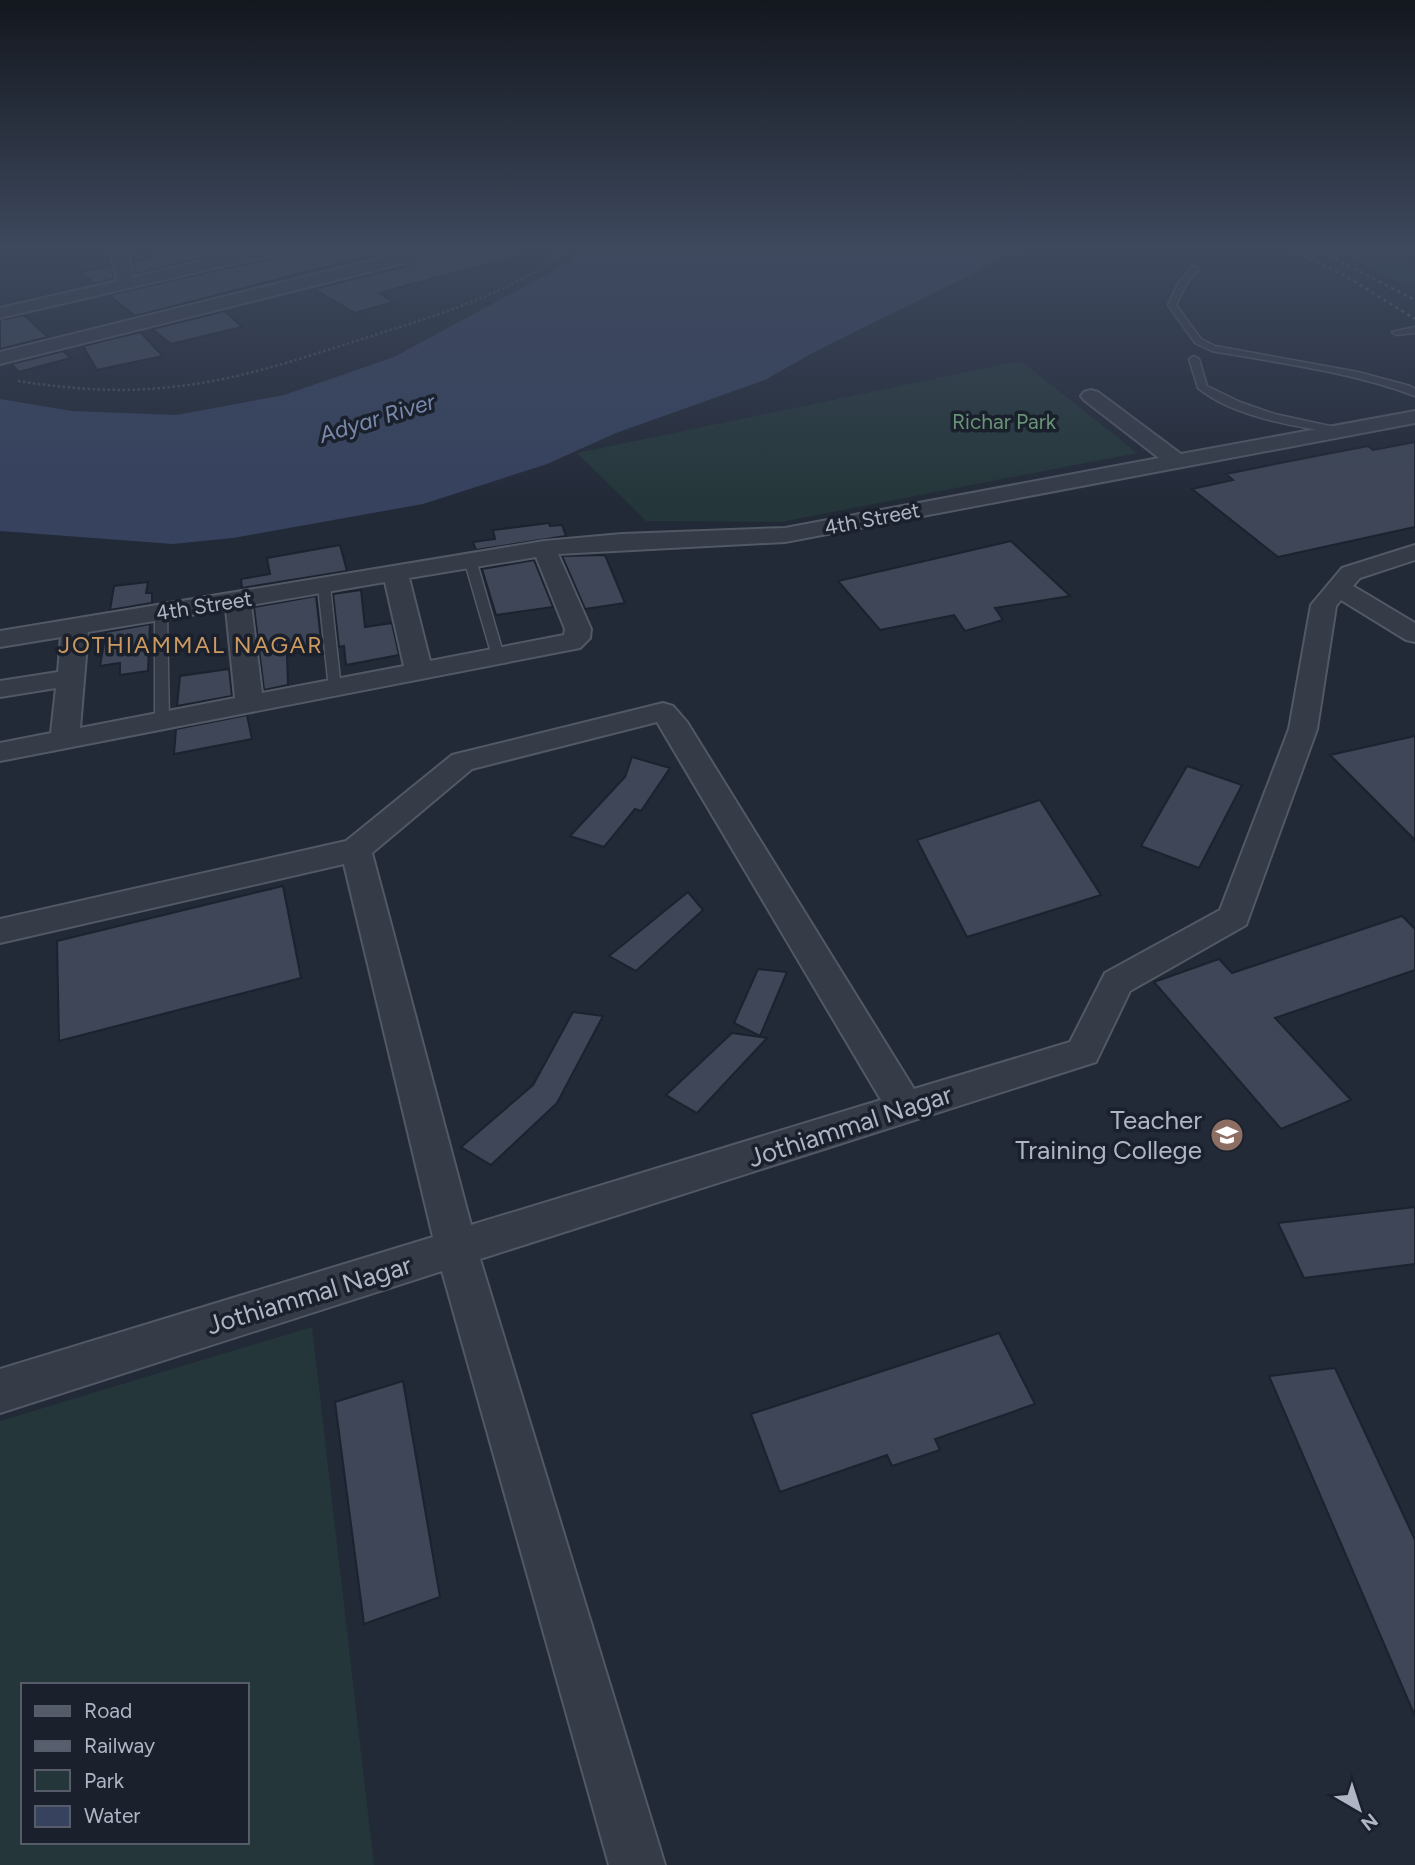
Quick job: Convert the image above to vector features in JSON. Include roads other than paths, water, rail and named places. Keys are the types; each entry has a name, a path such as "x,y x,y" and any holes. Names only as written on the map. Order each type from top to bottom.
{"street":[{"path":"0,358 101,333"},
{"path":"1091,396 1175,461"},
{"name":"4th Street","path":"0,639 471,563 544,548 590,542 785,535 1415,417"},
{"path":"0,752 562,645 577,638 578,629 544,548"},
{"name":"Jothiammal Nagar","path":"0,1391 1083,1052 1117,982 1234,917 1303,729 1324,605 1351,573 1415,552"},
{"path":"396,574 419,672"},
{"path":"1338,588 1415,634"},
{"path":"238,600 250,705"},
{"path":"65,740 75,627"},
{"path":"0,689 70,678"},
{"path":"0,931 356,850 462,762 602,725 663,712 673,722 906,1109"},
{"path":"356,850 457,1250 637,1865"}],"lane":[{"path":"1192,333 1198,341 1225,352 1358,375 1407,388 1415,393"},
{"path":"1194,359 1203,388 1228,402 1279,420 1343,430"},
{"path":"471,563 498,656"},
{"path":"324,586 335,689"},
{"path":"161,613 162,722"}],"water":[{"name":"Adyar River","path":"438,333 852,333 765,380 616,433 547,464 423,504 233,538 173,544 0,531 0,399 72,411 176,415 284,395 394,357"}],"place":[{"name":"Teacher Training College","path":"1227,1135"}],"district":[{"name":"JOTHIAMMAL NAGAR","path":"191,645"}],"park label":[{"name":"Richar Park","path":"1004,422"}]}
